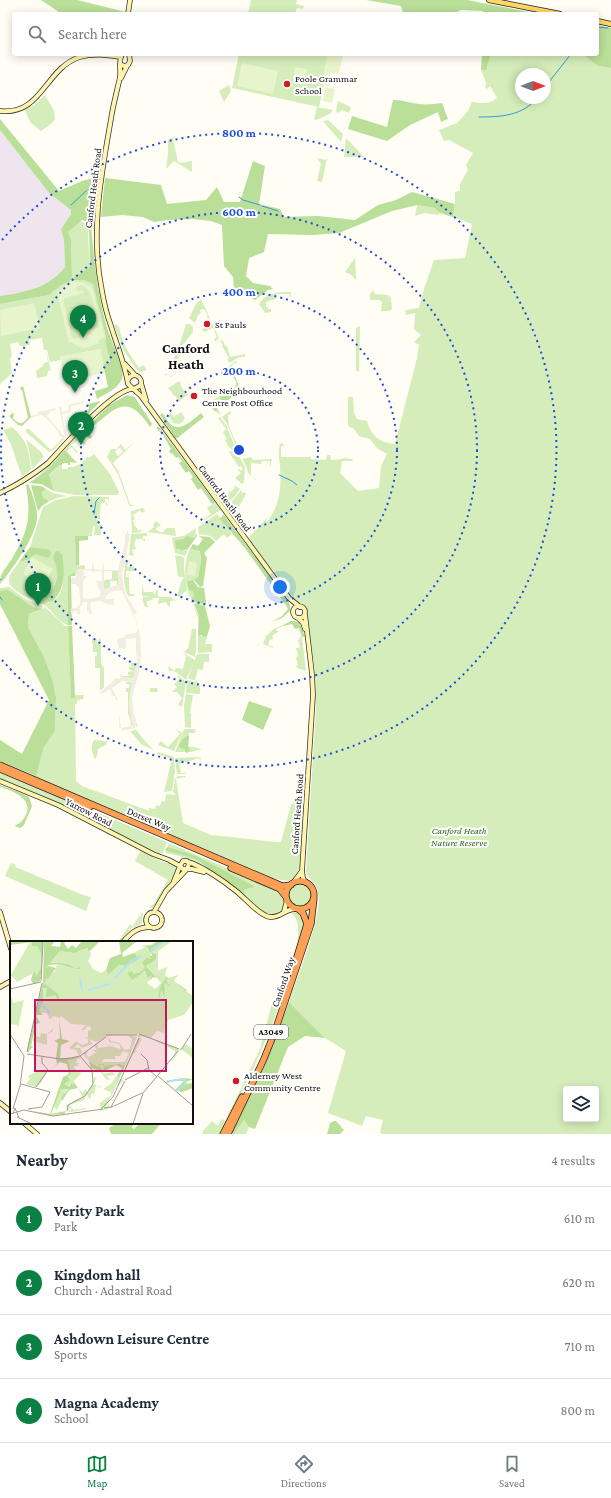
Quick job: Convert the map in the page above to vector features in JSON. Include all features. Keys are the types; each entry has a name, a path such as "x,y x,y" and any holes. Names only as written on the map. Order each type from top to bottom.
{"highway":[{"name":"Dorset Way","path":"0,765 283,886 292,884"},
{"name":"Dorset Way","path":"0,769 274,886 287,898"},
{"path":"287,898 287,892 292,884 300,881 306,883 313,889 314,898 312,903 308,907 297,909"},
{"name":"A3049","path":"287,898 291,905 297,909"},
{"name":"Canford Way","path":"228,1134 263,1061 274,1034 311,924 314,898"},
{"name":"Canford Way","path":"223,1134 260,1059 286,992 307,924 303,913 297,909"}],"main road":[{"path":"128,12 130,0"},
{"path":"489,0 550,12"},
{"path":"599,21 611,24"},
{"path":"0,111 13,112 26,107 56,72 70,61 84,56"},
{"path":"107,56 121,56 120,63"},
{"path":"107,56 124,66 127,66 130,62 129,56"},
{"name":"Canford Heath Road","path":"120,63 118,84 114,99 101,178 96,231 101,289 110,325 124,363 128,381"},
{"name":"Canford Heath Road","path":"118,84 127,66"},
{"name":"Canford Heath Road","path":"124,363 135,375"},
{"path":"0,493 33,474 48,463 79,430 108,399 123,389 130,377 135,375 140,378 141,383 139,388 125,390 109,401 79,430 63,444 33,474"},
{"path":"128,381 133,389"},
{"name":"Canford Heath Road","path":"141,383 143,394 149,408"},
{"name":"Canford Heath Road","path":"133,389 149,408 289,598 294,610"},
{"name":"Canford Heath Road","path":"289,598 300,607"},
{"path":"300,607 305,610 305,614 303,617 298,618 294,616 294,610 300,607"},
{"name":"Canford Heath Road","path":"305,614 313,695 302,871 303,878 306,883"},
{"name":"Canford Heath Road","path":"298,618 304,626 308,640"},
{"name":"Yarrow Road","path":"0,780 58,805 153,854 180,866"},
{"name":"Yarrow Road","path":"169,860 186,861 209,873 236,891 266,916 276,917 289,909 297,909"},
{"path":"141,928 148,914 154,912 163,896 173,883 189,867 186,861 181,863 173,883"},
{"path":"180,866 183,869 187,869"},
{"name":"Yarrow Road","path":"187,869 209,873"},
{"path":"292,884 302,871"},
{"path":"284,912 287,898"},
{"path":"124,941 132,932 141,928 154,928 159,926 162,921 160,903"},
{"path":"0,912 10,946"},
{"path":"154,912 161,916"},
{"path":"145,921 149,927"},
{"path":"0,987 10,982"},
{"path":"0,1103 10,1111"},
{"path":"25,1124 38,1134"}],"shaded area":[{"path":"0,130 49,193 71,210 71,214 61,229 64,240 65,267 60,274 52,280 29,291 0,296"},
{"path":"174,362 193,390 175,365 172,368 177,372 175,374 175,372 171,370 169,372 165,368 169,368 168,366"},
{"path":"166,373 171,376 175,374 171,377 168,375 164,376"},
{"path":"84,401 84,403 71,406 69,413 62,414 65,431 68,435 64,439 59,436 58,431 45,417 41,415 31,419 32,416 38,414 38,412 55,408 56,410 51,411 47,416 65,437 59,407 61,407 62,412 69,410 68,405"},
{"path":"128,530 128,533 130,534 127,556 122,573 123,583 126,595 137,613 134,614 140,635 141,655 139,672 132,697 133,711 138,727 135,725 135,728 121,731 122,729 119,727 119,714 121,728 131,726 133,724 129,704 132,683 122,681 112,688 118,700 116,700 115,696 111,696 112,694 110,690 102,694 101,692 114,680 114,678 120,678 121,674 122,677 133,678 138,657 136,638 126,639 126,649 119,648 117,641 118,639 125,637 125,635 136,633 138,630 135,619 122,591 119,590 110,592 105,597 106,599 114,599 114,605 101,601 90,602 92,614 89,614 89,611 87,611 87,602 83,602 83,605 80,606 80,614 77,614 77,611 73,611 73,614 71,614 71,608 77,608 77,606 80,605 79,587 76,584 71,584 71,578 76,578 77,569 92,569 92,564 94,564 94,569 102,570 104,564 104,570 118,570 125,542 125,534 122,532 127,534","holes":["84,570 93,571 93,573 95,571 102,571 102,581 94,581 97,582 97,586 101,592 99,597 89,599 83,598 83,581 87,576 84,576","104,571 118,571 118,585 104,589"]}],"green space":[{"path":"41,0 77,0 126,12 59,12"},
{"path":"251,0 297,0 296,4 304,6 303,9 297,8 296,12 248,12"},
{"path":"366,0 467,0 529,12 483,12 461,10 456,12 402,12 401,6"},
{"path":"599,25 611,28 611,68 598,66 585,56 599,56"},
{"name":"Poole Grammar School","path":"239,56 328,56 322,84 324,85 319,107 232,88"},
{"path":"328,56 343,56 339,74 331,73 328,86 322,85"},
{"path":"482,56 490,56 486,70 481,70"},
{"name":"Canford Heath Nature Reserve","path":"490,56 585,56 598,66 611,68 611,1134 383,1134 380,1133 383,1120 366,1116 362,1126 328,1113 346,1051 325,1038 289,1002 313,931 319,903 317,889 306,871 316,708 315,671 306,610 287,593 273,573 273,569 269,569 250,541 249,537 268,517 267,522 278,502 280,481 279,450 280,444 282,443 284,446 281,446 281,457 311,457 311,459 326,460 327,455 330,455 331,460 342,458 353,459 352,461 342,461 340,473 358,491 379,488 381,466 387,454 378,449 370,439 359,436 354,429 348,426 348,397 353,397 354,413 357,419 367,421 371,431 377,438 385,442 395,444 417,358 419,345 414,342 421,335 414,329 415,313 406,315 405,310 419,308 434,260 465,258 472,224 453,217 455,192 460,191 460,184 468,170 466,165 473,153 449,140 444,141 439,130 457,123 468,111 472,102 488,103 497,98 490,86 487,89 485,87 486,83 481,70 486,69"},
{"path":"242,63 278,71 273,94 237,86"},
{"path":"295,67 307,69 305,78 294,75"},
{"path":"229,85 231,91 224,102 219,91"},
{"path":"325,87 335,89 332,103 323,101"},
{"path":"45,95 54,111 55,119 41,131 30,122 25,110 34,105"},
{"path":"393,100 400,100 415,104 442,103 448,119 441,122 438,112 410,125 387,141 348,129 352,116 387,127"},
{"path":"338,101 351,107 349,113 342,110 338,113 336,111"},
{"path":"317,107 333,110 330,114 316,120 314,119"},
{"path":"0,119 59,191 82,181 97,177 91,223 82,220 68,232 71,239 72,278 70,281 60,286 49,295 0,304 0,296 36,288 52,280 65,267 64,240 61,229 71,214 71,210 49,193 0,130"},
{"path":"328,120 343,134 341,142 323,121"},
{"path":"176,136 173,139 178,162 181,163 192,161 192,172 174,161 166,169 168,140"},
{"path":"346,138 364,157 344,157"},
{"path":"317,158 325,160 327,158 322,182 317,181 321,164"},
{"path":"253,161 265,166 259,204 280,209 284,217 318,216 355,220 378,205 396,200 412,192 455,204 453,217 440,213 435,208 417,205 392,211 339,233 313,235 268,234 264,252 249,258 246,276 253,283 270,286 273,289 268,290 255,300 234,289 233,277 224,266 222,225 211,221 193,219 154,222 143,217 122,215 101,217 105,178 161,185 167,204 206,200 217,187 224,202 240,202"},
{"path":"417,205 435,208 440,213 438,215 424,213 415,216"},
{"path":"80,221 89,225 88,239 90,267 75,280 84,280 93,284 106,337 105,341 110,362 103,364 100,349 60,357 61,360 50,362 47,350 44,350 42,338 29,340 30,345 20,346 18,342 10,344 12,355 10,359 12,373 0,384 0,304 49,295 60,286 70,281 72,277 71,239 68,232"},
{"path":"89,225 91,225 96,275 103,312 123,370 121,380 115,388 97,399 95,391 108,387 103,364 110,362 105,341 106,337 93,284 84,280 74,280 73,278 90,267"},
{"path":"355,258 356,280 350,274 345,272"},
{"path":"71,282 83,282 92,287 105,337 98,342 99,344 87,348 81,348 72,342 69,343 57,292","holes":["81,285 85,287 91,296 99,327 90,331 92,334 73,339 63,299 84,293 83,290 79,291 76,287"]},
{"path":"373,290 375,294 388,295 391,298 392,309 390,311 381,311 382,302 380,300 370,300 370,294"},
{"path":"291,292 290,298 289,294 276,294 276,299 266,303 266,307 271,309 271,312 265,313 259,304 264,298 270,295 277,293"},
{"path":"201,299 211,321 206,317 208,316 204,309 200,310 201,313 198,315 195,323 189,318 196,304"},
{"path":"34,303 40,328 1,336 0,310"},
{"path":"212,322 219,338 215,342 214,339 217,337 213,328 204,332 201,328 205,328 204,325 208,329"},
{"path":"117,324 126,348 132,358 139,368 143,365 147,370 140,372 136,369 123,349 114,325"},
{"path":"186,324 190,324 193,327 193,332 182,346 179,358 174,362 174,357 177,353"},
{"path":"360,326 359,372 356,371 356,328"},
{"path":"221,340 225,346 227,346 230,357 245,354 245,357 239,357 230,363 227,360 229,358 222,346 221,341 216,343"},
{"path":"100,349 105,373 65,381 60,357"},
{"path":"46,351 51,370 48,371 47,376 37,378 36,371 43,366 44,363 48,362"},
{"path":"235,361 238,362 232,364 236,371 233,373 239,386 237,393 217,408 221,415 213,410 209,403 235,387 236,381 227,368"},
{"path":"231,368 239,386 237,393 214,411 213,404 217,403 222,396 224,397 226,393 231,392 236,387 237,383 229,369"},
{"path":"179,381 186,394 189,394 179,401 174,395 172,396 173,394 169,389 167,389"},
{"path":"23,386 31,417 22,426 18,425 9,416 13,413 13,418 19,423 23,423 28,417 22,390 20,388"},
{"path":"127,395 135,397 152,424 150,427 141,415 133,409 126,407 119,408 112,411 87,431 92,437 90,439 84,432 85,430 109,405"},
{"path":"100,401 78,424 74,421 75,411 77,413 89,409 88,404"},
{"path":"230,411 231,414 228,415 229,427 237,445 239,445 241,458 227,424 222,417"},
{"path":"181,412 185,418 183,422 179,424 173,423 168,415 171,413 174,417"},
{"path":"163,413 170,424 177,427 188,423 201,413 204,417 176,439 160,415"},
{"path":"220,417 228,428 226,430 228,430 245,467 244,482 242,484 235,478 241,473 238,470 240,469 241,471 243,469 241,466 239,467 229,452 232,451 225,440 227,439 223,432 226,429 218,418"},
{"path":"12,427 24,441 29,456 31,469 22,477 11,444 3,430"},
{"path":"157,427 159,427 215,502 212,504 201,488 198,490 191,479 193,477 189,471 186,473 179,463 182,461 178,457 176,458 169,451 171,449"},
{"path":"26,429 29,429 51,450 63,438 64,439 52,451 49,452 26,432"},
{"path":"77,437 86,443 84,445 78,440 71,445 78,452 77,453 71,447 67,451 74,458 65,450 46,471 35,479"},
{"path":"26,439 42,453 43,456 32,469 29,449"},
{"path":"135,442 113,463 119,472 130,504 134,506 131,506 129,505 118,474 107,457 111,449 117,450 115,452 118,456 123,451 120,448 117,448 121,444 125,450"},
{"path":"65,450 77,463 70,462 70,465 68,465 68,463 62,463 62,465 59,465 49,475 54,491 41,484 29,483 46,471"},
{"path":"94,454 110,474 119,492 118,495 75,495 54,491 49,476 59,465 62,465 62,469 75,467 81,464 88,456 89,458"},
{"path":"251,457 253,460 272,459 270,468 270,461 262,461 261,464 251,463 251,476 242,459"},
{"path":"28,484 36,506 37,514 34,531 24,551 0,584 1,576 11,561 25,530 28,514 26,485"},
{"path":"31,485 41,486 46,489 42,492 43,498 48,500 48,502 38,511"},
{"path":"234,485 240,489 224,507 215,494 217,493 222,500 229,494 228,492 231,492 235,488"},
{"path":"46,489 53,493 67,496 48,502 48,500 43,498 42,491"},
{"path":"241,490 241,494 244,492 246,494 240,505 233,511 235,514 232,517 226,509"},
{"path":"74,496 109,497 109,502 108,499 105,499 105,503 101,503 100,514 96,514 100,515 100,519 97,520 100,521 100,524 95,525 101,525 101,535 94,535 95,526 93,526 92,536 75,537 76,566 85,565 85,569 77,569 76,578 75,572 68,576 68,625 61,622 44,605 19,593 14,589 9,581 11,574 19,562 27,560 36,554 49,557 48,549 30,547 43,507 56,500","holes":["63,559 64,576 60,593 52,602 41,603 42,596 47,594 56,582 57,572 55,561"]},
{"path":"215,502 221,510 203,521 211,514 207,508"},
{"path":"143,508 145,511 142,513 140,510 133,515 135,519 133,520 135,526 139,531 141,529 141,532 132,533 131,511"},
{"path":"217,514 232,534 227,538 224,534 216,541 211,536 199,534 198,527"},
{"path":"223,514 287,599 290,605 290,611 282,618 272,622 282,616 288,609 245,548 219,518 222,517"},
{"path":"156,521 161,525 155,529 162,533 167,528 175,528 176,536 147,532 147,530 148,532 154,527 153,525"},
{"path":"196,528 195,534 197,534 197,536 194,538 192,537 175,540 177,544 176,548 184,551 188,549 185,556 175,553 172,538 184,536"},
{"path":"147,533 147,536 143,536 145,542 142,539 136,539 134,543 136,549 132,550 134,556 129,555 131,534"},
{"path":"75,536 88,536 88,540 79,541 79,565 76,566"},
{"path":"187,536 194,538 197,536 188,549 181,551 180,549 176,549 175,540 183,539"},
{"path":"199,536 210,537 215,542 204,553 207,558 203,586 200,587 194,580 198,577 201,561 200,551 190,549 193,544 198,546 203,539"},
{"path":"30,547 48,549 51,552 50,556 48,558 36,554 27,560 19,562"},
{"path":"190,549 200,551 201,561 198,577 193,581 193,603 186,584 185,569"},
{"path":"58,551 62,554 64,579 57,596 53,601 41,604 38,601 39,597 48,594 56,582 57,568 53,559 55,552"},
{"path":"175,555 184,558 187,590 179,597 177,596 184,577 178,577"},
{"path":"32,557 53,569 43,586 23,574"},
{"path":"129,559 127,567 130,567 130,564 131,567 133,567 134,563 134,571 126,571 126,577 129,577 129,587 131,587 129,588 130,594 134,594 134,596 128,596 124,583 126,561"},
{"path":"189,561 197,563 195,576 187,575"},
{"path":"112,571 118,571 119,580 120,571 120,584 115,586 117,585 117,581 113,581 112,583 112,581 110,581 110,587 105,590 104,582 105,580 112,579"},
{"path":"75,572 75,576 71,576 72,625 68,625 68,576"},
{"path":"193,580 198,587 204,588 205,605 195,602 193,603 193,591 189,590 187,582"},
{"path":"142,585 144,592 153,592 155,595 156,590 158,590 159,597 172,597 172,599 179,600 170,601 170,606 168,606 166,602 158,604 159,598 153,598 152,600 147,601 147,606 150,607 145,607 143,597 152,597 142,596"},
{"path":"9,587 25,599 43,606 42,609 45,607 65,626 68,626 71,697 75,697 75,695 84,695 83,699 80,699 79,702 79,700 77,701 77,704 75,704 76,781 82,786 149,811 149,808 155,809 156,805 160,806 162,801 165,802 166,794 176,795 173,792 175,779 178,776 185,776 186,777 184,778 176,779 183,823 211,835 276,842 281,842 291,805 304,793 300,868 292,879 287,881 272,878 35,778 44,747 55,731 56,697 53,682 44,657 28,627 29,614 41,610 33,607 10,591 0,591 0,588"},
{"path":"0,591 10,591 33,607 42,609 29,614 28,627 44,657 53,682 56,697 55,731 44,747 36,776 0,761 0,740 22,754 49,700 0,604"},
{"path":"193,604 199,616 198,634 198,618"},
{"path":"194,604 205,606 210,626 207,636 204,637 202,635 199,636 198,634 199,616"},
{"path":"291,621 299,623 305,637 302,637 299,628 295,629 292,624 282,626 273,631 273,630"},
{"path":"68,626 72,626 75,698 71,698"},
{"path":"192,629 196,629 195,657 184,652 188,648"},
{"path":"276,629 278,632 272,636 273,638 272,640 270,639 268,645 273,648 263,644 266,636"},
{"path":"198,634 200,636 207,636 205,644 212,644 212,652 198,653"},
{"path":"299,637 302,637 306,671 297,668 296,666 298,665 296,658 298,655 297,650 295,649 300,647 298,640 300,639"},
{"path":"99,638 101,639 101,663 104,668 104,687 100,691 100,668 95,668 95,656 97,656 97,652 93,652 92,643 92,639 97,639 97,643 99,643"},
{"path":"182,652 195,660 186,680 176,672 168,670 169,666 174,671 176,668 183,669 186,656"},
{"path":"197,654 209,654 209,662 204,662 203,670 198,669 195,680 193,680 188,678"},
{"path":"131,663 137,663 134,677 121,677 131,676 128,675 128,672 134,671 130,670 129,667 136,667 131,666"},
{"path":"178,675 186,682 182,707 178,705 182,698 177,692 172,692 177,687 174,684 180,679 177,676"},
{"path":"187,680 194,682 197,680 196,685 200,685 200,694 186,693"},
{"path":"126,681 132,683 130,694 130,714 133,724 131,727 128,713 128,692 126,692 126,688 129,688 129,684 126,684"},
{"path":"150,688 157,688 158,692 150,692"},
{"path":"186,694 193,695 190,713 191,728 185,727 184,706"},
{"path":"249,701 272,709 263,730 242,720"},
{"path":"175,729 182,733 174,751 158,745 161,741 168,747 180,734"},
{"path":"184,729 195,729 195,731 197,731 194,733 189,733 188,746 202,749 191,752 175,752"},
{"path":"136,730 154,750 142,745 130,731"},
{"path":"187,736 189,736 188,747 190,750 187,753 185,749 180,748 179,745"},
{"path":"94,740 106,741 107,744 98,749 95,759 92,750"},
{"path":"158,752 174,757 175,772 172,791 164,792 172,759 157,754"},
{"path":"200,757 201,762 199,758 179,764 181,773 185,773 185,770 186,774 177,774 175,758"},
{"path":"0,771 167,842 163,853 159,854 153,852 54,801 0,779"},
{"path":"0,785 29,797 32,806 24,825 20,828 15,826 21,822 26,814 28,808 26,803 23,798 0,787"},
{"path":"169,843 276,889 283,898 284,909 274,915 264,914 245,897 214,874 180,856 165,853"},
{"path":"167,847 194,855 254,886 253,888 244,890 244,893 199,861 188,856 165,850"},
{"path":"142,851 163,862 171,863 177,868 176,873 153,908 149,908 154,903 168,880 135,861 139,853"},
{"path":"11,863 16,865 15,867 91,897 86,911 5,876"},
{"path":"300,884 308,887 311,895 308,903 300,906 292,903 289,895 292,887"},
{"path":"294,911 301,915 305,924 292,967 297,946 298,929 294,916 289,912"},
{"path":"143,912 142,923 132,929 137,921 121,941 119,941 130,924 132,926"},
{"path":"284,991 278,1010 248,1081 222,1134 203,1134 202,1132 212,1121 218,1126 222,1119 225,1121 260,1049 272,1003"},
{"path":"289,1002 325,1038 305,1036 288,1047 255,1129 249,1127 244,1120 234,1134 232,1133 271,1050"},
{"path":"244,1120 249,1127 246,1134 234,1134"},
{"path":"336,1121 344,1130 340,1134 327,1134 330,1123"},
{"path":"115,1124 134,1124 132,1127 134,1129 139,1124 160,1124 152,1134 111,1134 109,1128"}],"waterway":[{"path":"599,27 608,28"},
{"path":"551,79 569,56"},
{"path":"479,117 503,116 518,112 531,104"},
{"path":"88,190 93,187"},
{"path":"71,205 86,191"},
{"path":"239,197 243,200 260,205"},
{"path":"262,206 278,211"},
{"path":"279,475 297,485"},
{"path":"94,514 96,501 99,498"}],"place":[{"name":"Poole Grammar School","path":"287,84"},
{"name":"St Pauls","path":"207,324"},
{"name":"Magna Academy","path":"83,338"},
{"name":"Ashdown Leisure Centre","path":"75,393"},
{"name":"The Neighbourhood Centre Post Office","path":"194,396"},
{"name":"Kingdom hall","path":"81,445"},
{"name":"Verity Park","path":"38,606"},
{"name":"Alderney West Community Centre","path":"236,1081"}],"district":[{"name":"Canford Heath","path":"186,356"}]}
